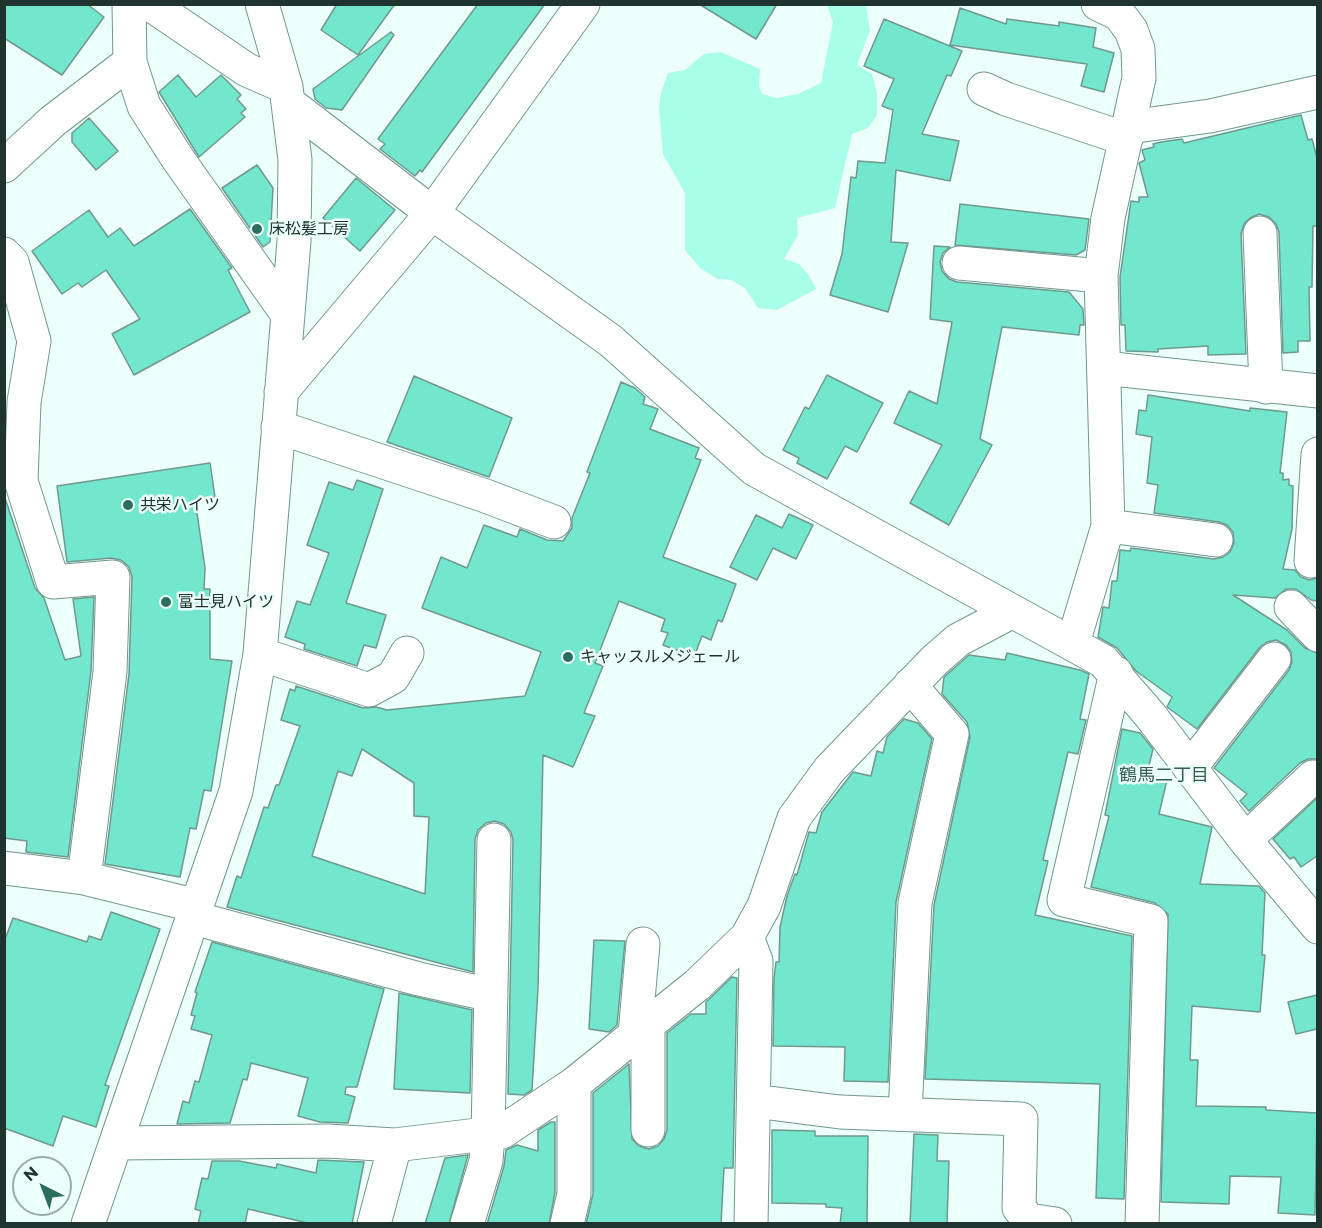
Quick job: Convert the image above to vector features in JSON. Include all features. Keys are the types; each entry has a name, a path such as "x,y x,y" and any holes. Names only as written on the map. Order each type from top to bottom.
{"street":[{"path":"129,4 130,62 144,105 178,159 288,315"},
{"path":"150,4 288,96 432,213 611,341 754,469 1103,661 1116,674 1245,840 1317,927"},
{"path":"88,1224 236,791 260,654 294,241 296,160 288,96 262,4"},
{"path":"280,392 432,213 583,4"},
{"path":"1073,643 1108,526 1101,276 1108,218 1139,78 1138,49 1131,30 1119,14 1098,4"},
{"path":"4,166 53,121 130,62"},
{"path":"984,89 1006,99 1128,133 1317,92"},
{"path":"1260,233 1266,387"},
{"path":"4,254 12,262 34,341 13,483 53,582 113,577 110,672 84,878"},
{"path":"960,263 1101,276"},
{"path":"1104,368 1317,391"},
{"path":"278,427 483,495 554,522"},
{"path":"1311,561 1317,454"},
{"path":"1108,526 1216,540"},
{"path":"1291,607 1317,635"},
{"path":"117,1143 328,1141 395,1145 502,1132 574,1084 697,985 747,937 764,906 794,818 829,770 958,640 1011,612"},
{"path":"260,654 369,690 393,677 407,653"},
{"path":"1190,768 1274,659"},
{"path":"1116,674 1064,900 1151,921 1142,1224"},
{"path":"905,1114 915,903 952,734 910,686"},
{"path":"1245,840 1313,777"},
{"path":"467,1224 486,1161 488,1135 494,840"},
{"path":"4,867 84,878 398,973 491,994"},
{"path":"747,937 756,961 751,1224"},
{"path":"643,944 641,1029 648,1130"},
{"path":"567,1224 574,1194 574,1084"},
{"path":"754,1101 840,1112 1021,1119 1019,1208 1029,1220 1055,1224"},
{"path":"374,1224 395,1145"}],"green space":[{"path":"827,5 866,5 870,30 857,65 872,74 877,93 877,115 868,128 852,134 835,208 797,218 798,235 784,259 799,264 808,274 816,289 777,310 758,308 745,288 731,280 718,279 700,268 685,250 685,193 663,154 659,108 661,93 668,73 685,70 704,54 721,52 760,69 759,86 762,94 777,98 798,94 821,83 833,22"}],"building":[{"path":"4,4 87,4 104,17 62,75 4,38"},
{"path":"337,4 395,4 358,55 321,30"},
{"path":"478,4 545,4 422,172 420,170 415,176 380,149 385,144 378,139"},
{"path":"699,4 777,4 756,39"},
{"path":"960,8 1006,24 1007,19 1059,26 1059,22 1096,28 1093,47 1114,53 1104,92 1081,86 1087,64 950,45"},
{"path":"884,19 962,51 951,76 947,75 922,134 959,141 950,181 896,170 891,242 908,243 888,312 830,295 842,254 851,177 856,178 858,161 885,163 893,110 882,106 894,79 864,66"},
{"path":"391,32 394,35 342,110 326,108 315,99 313,89"},
{"path":"178,75 196,97 221,75 241,95 237,99 246,109 241,113 245,117 199,157 159,92"},
{"path":"1301,115 1308,140 1312,139 1317,158 1317,226 1313,226 1312,287 1309,287 1310,341 1298,341 1298,352 1283,353 1279,232 1276,224 1269,217 1259,214 1244,224 1241,234 1246,354 1208,355 1208,346 1158,349 1158,352 1126,351 1125,325 1121,325 1120,277 1131,201 1139,202 1139,197 1148,197 1139,163 1145,160 1142,150 1154,147 1153,144 1161,142 1182,139 1184,143"},
{"path":"89,118 118,151 96,170 72,142 72,133"},
{"path":"257,165 273,188 270,242 263,247 222,188"},
{"path":"356,178 395,210 360,251 323,218"},
{"path":"960,204 1089,219 1085,250 1076,255 955,245"},
{"path":"190,209 232,268 228,270 250,312 134,375 112,334 140,319 106,270 82,287 78,283 62,294 32,251 89,210 108,237 120,228 134,246"},
{"path":"934,246 950,247 943,253 940,262 942,271 949,279 957,282 1069,292 1083,309 1084,325 1080,325 1079,335 1002,327 980,439 992,445 949,525 910,503 942,445 894,423 909,391 937,404 952,322 930,319"},
{"path":"827,375 883,403 857,452 845,446 827,479 797,463 799,458 783,450 805,407 809,409"},
{"path":"414,376 512,418 489,477 387,442"},
{"path":"621,382 635,388 645,397 643,404 658,409 650,429 699,448 695,458 701,460 663,557 736,584 722,622 718,620 711,640 702,636 694,657 663,645 668,633 661,631 665,619 619,601 595,663 603,666 584,713 595,716 573,767 543,755 538,988 532,1090 524,1095 508,1094 513,840 511,832 504,824 495,821 486,823 478,830 475,839 473,972 227,907 237,876 241,878 264,807 268,808 276,785 279,785 300,726 281,720 290,689 295,691 296,686 363,708 376,707 387,710 525,696 541,652 422,608 441,557 467,568 484,525 517,537 520,529 547,540 563,541 572,528 572,518 590,473 587,472","holes":["362,749 414,783 414,816 429,817 425,894 312,856 338,771 352,776"]},
{"path":"1148,395 1250,411 1250,408 1287,412 1280,473 1283,473 1283,480 1289,479 1289,485 1293,486 1292,529 1283,569 1295,570 1301,577 1309,580 1317,578 1317,601 1311,600 1296,589 1286,589 1275,598 1233,595 1287,630 1305,648 1317,653 1317,759 1308,759 1300,763 1249,811 1240,801 1247,794 1214,768 1289,670 1292,662 1291,652 1286,645 1276,640 1260,647 1197,729 1167,707 1172,697 1136,671 1117,648 1098,637 1103,607 1109,608 1112,581 1117,581 1120,550 1130,551 1131,548 1214,559 1230,552 1234,543 1233,532 1227,525 1219,522 1154,513 1158,485 1147,483 1152,437 1136,434 1139,410 1146,411"},
{"path":"210,463 215,497 195,499 205,568 204,589 210,589 210,659 232,661 211,791 204,790 196,829 190,828 180,877 105,864 129,674 132,577 129,567 121,560 111,558 67,562 57,486"},
{"path":"357,480 383,489 346,603 386,615 376,648 364,645 357,666 304,649 305,644 285,637 297,601 310,605 329,553 307,545 329,482 353,490"},
{"path":"4,495 35,588 44,598 65,660 81,656 73,599 94,597 91,671 68,857 26,852 27,841 4,838"},
{"path":"789,514 813,525 796,559 773,548 757,580 730,567 756,515 782,528"},
{"path":"1007,653 1089,674 1080,719 1086,720 1078,754 1068,752 1043,860 1048,861 1035,915 1132,936 1124,1199 1096,1198 1100,1084 925,1079 934,905 970,737 967,722 942,694 944,677 969,655 1005,660"},
{"path":"904,719 918,723 932,739 896,902 888,1082 844,1081 845,1047 773,1046 774,978 776,962 779,962 780,927 787,896 795,874 797,875 809,832 816,833 822,812 853,772 871,776 877,751 883,753 887,737"},
{"path":"1122,729 1140,733 1153,749 1147,774 1167,780 1159,814 1212,827 1200,884 1259,886 1265,893 1262,955 1265,955 1260,1012 1192,1006 1190,1060 1198,1060 1196,1106 1266,1107 1266,1110 1317,1113 1315,1215 1278,1213 1281,1177 1230,1176 1229,1204 1161,1202 1168,914 1155,903 1091,887 1109,816 1105,815"},
{"path":"1317,798 1317,856 1301,867 1294,857 1290,859 1273,839"},
{"path":"111,912 160,929 105,1085 109,1086 96,1127 63,1116 53,1146 4,1128 4,942 13,918 87,942 89,936 101,940"},
{"path":"594,940 625,941 617,1025 609,1032 589,1029"},
{"path":"212,942 384,989 357,1087 346,1087 345,1094 355,1097 348,1123 320,1122 298,1116 308,1078 251,1063 247,1080 243,1079 230,1123 177,1124 183,1101 189,1103 195,1081 199,1082 212,1035 191,1029 195,1016 191,1015 197,993 195,992"},
{"path":"732,977 737,978 733,1168 724,1168 721,1224 586,1224 593,1194 593,1093 629,1064 632,1139 639,1146 649,1149 658,1146 667,1130 667,1033 691,1014 706,1014 706,1002"},
{"path":"399,993 472,1010 470,1093 394,1089"},
{"path":"1317,995 1317,1029 1296,1034 1288,1002"},
{"path":"555,1122 555,1192 549,1224 487,1224 504,1166 506,1150 517,1145 538,1151 538,1130"},
{"path":"772,1130 815,1131 815,1136 868,1136 867,1224 840,1224 842,1208 826,1207 826,1204 772,1203"},
{"path":"914,1134 938,1135 937,1161 949,1161 947,1224 910,1224"},
{"path":"468,1155 449,1224 425,1224 445,1158"},
{"path":"318,1160 364,1162 352,1224 312,1224 248,1209 245,1224 198,1224 201,1211 195,1209 202,1178 208,1179 212,1161 239,1161 276,1168 277,1164 316,1173"}],"place":[{"name":"床松髪工房","path":"257,229"},
{"name":"共栄ハイツ","path":"128,505"},
{"name":"富士見ハイツ","path":"166,602"},
{"name":"キャッスルメジェール","path":"568,657"}],"district":[{"name":"鶴馬二丁目","path":"1164,776"}]}
